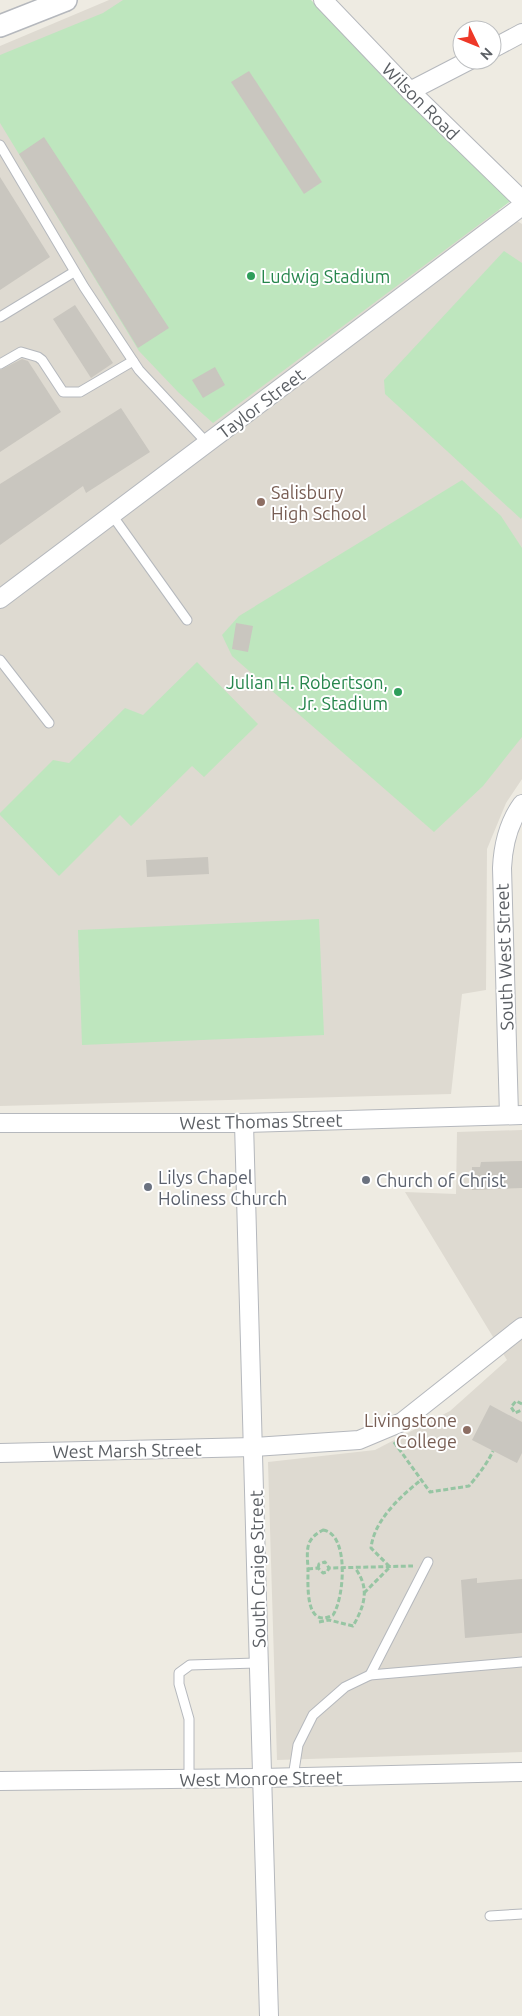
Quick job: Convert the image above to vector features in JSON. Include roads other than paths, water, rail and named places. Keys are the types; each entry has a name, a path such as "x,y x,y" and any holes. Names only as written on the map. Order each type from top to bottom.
{"street":[{"path":"0,26 66,0"},
{"name":"Wilson Road","path":"323,0 410,91 522,200"},
{"path":"502,44 522,33"},
{"path":"410,91 452,69"},
{"name":"Taylor Street","path":"0,599 522,206"},
{"name":"South West Street","path":"515,1115 502,868 503,847 516,812 522,804"},
{"name":"West Thomas Street","path":"0,1123 244,1123 515,1115"},
{"name":"South Craige Street","path":"244,1123 269,2016"},
{"name":"West Marsh Street","path":"0,1452 254,1447 359,1440 402,1422 522,1327"},
{"name":"West Monroe Street","path":"0,1781 522,1772"}],"lane":[{"path":"0,145 74,272 139,370 207,444"},
{"path":"0,317 74,272"},
{"path":"0,364 21,352 38,357 63,392 72,393 80,392 133,361"},
{"path":"112,515 187,620"},
{"path":"0,660 50,723"},
{"path":"370,1675 427,1564"},
{"path":"294,1777 298,1745 313,1715 345,1687 370,1675 522,1662"},
{"path":"189,1779 189,1719 179,1684 179,1673 190,1665 259,1663"},
{"path":"490,1916 522,1914"}],"place":[{"name":"Ludwig Stadium","path":"251,276"},
{"name":"Salisbury High School","path":"261,502"},
{"name":"Julian H. Robertson, Jr. Stadium","path":"398,692"},
{"name":"Church of Christ","path":"366,1180"},
{"name":"Lilys Chapel Holiness Church","path":"148,1187"},
{"name":"Livingstone College","path":"467,1430"}]}
